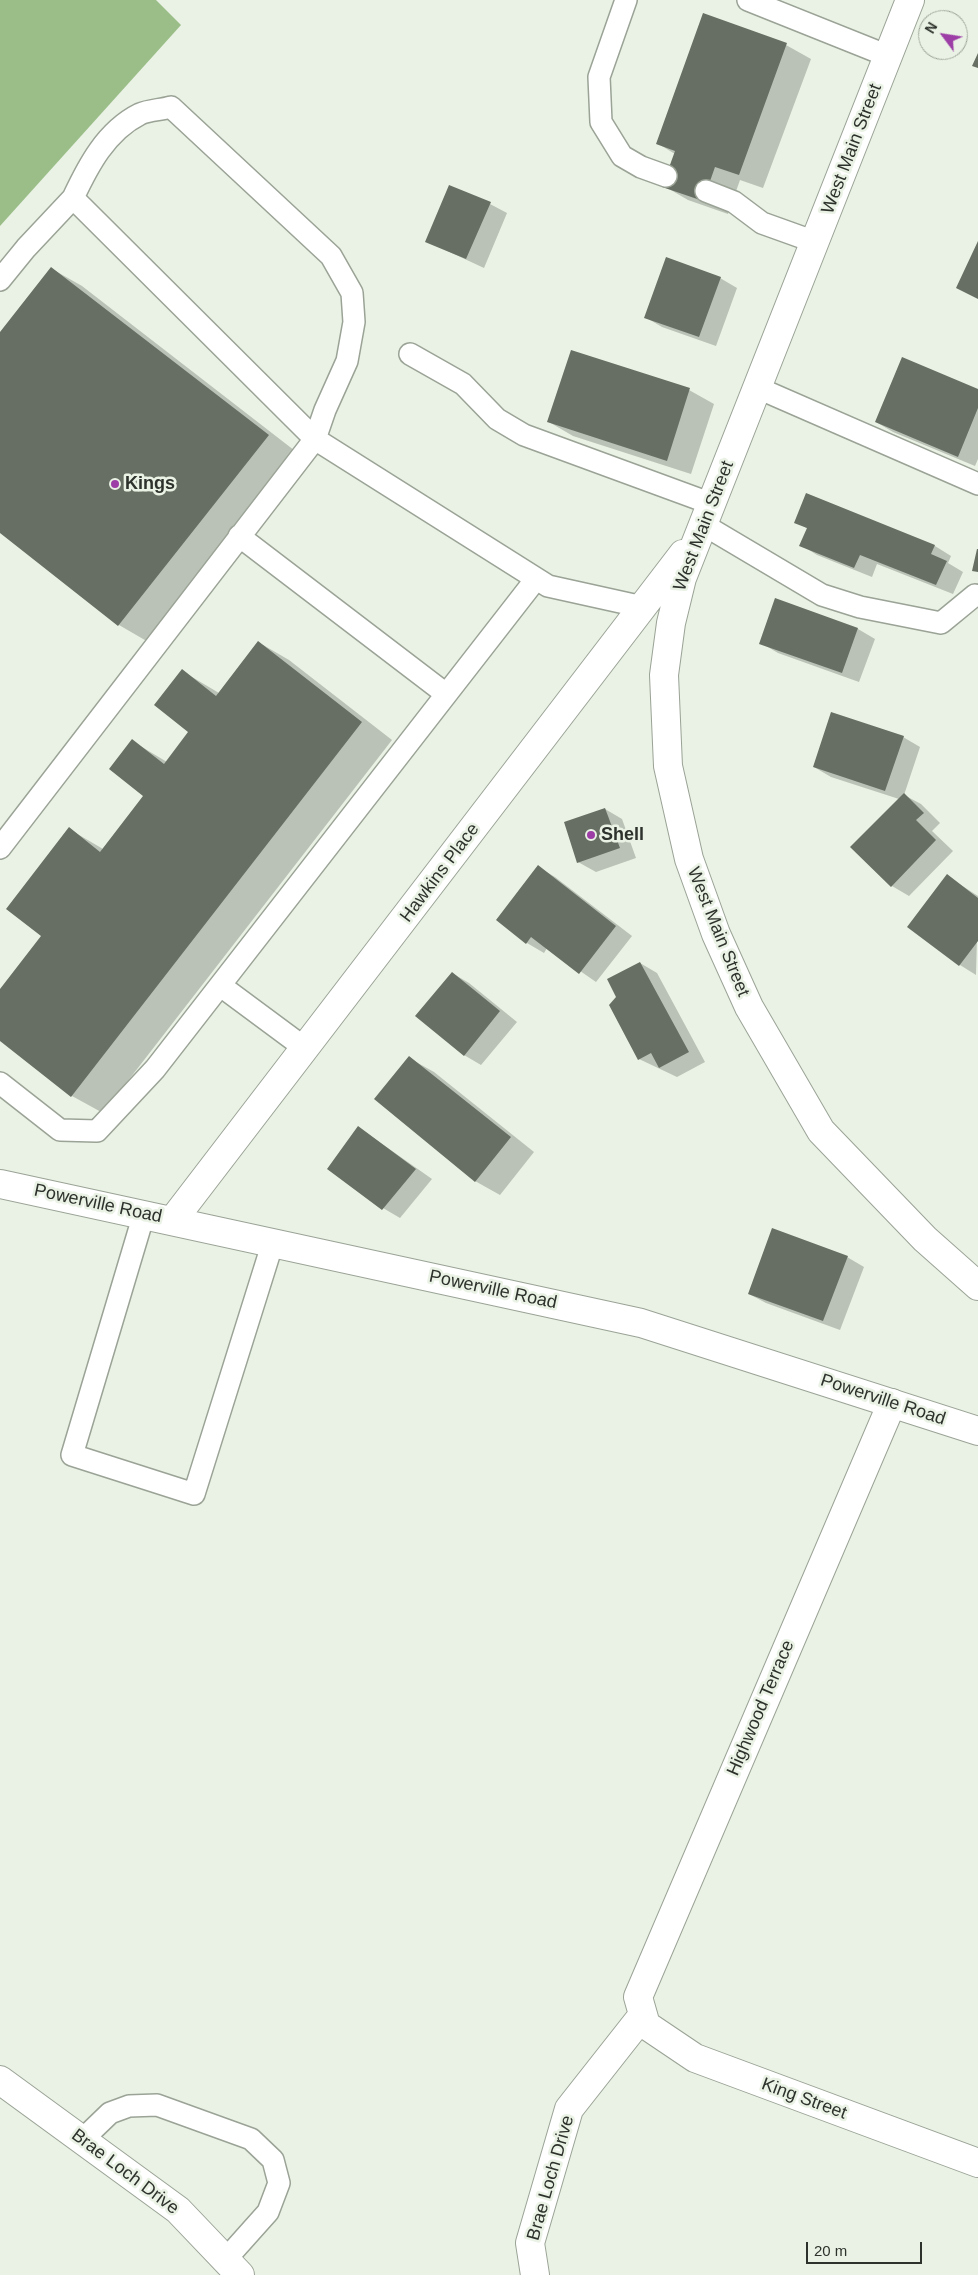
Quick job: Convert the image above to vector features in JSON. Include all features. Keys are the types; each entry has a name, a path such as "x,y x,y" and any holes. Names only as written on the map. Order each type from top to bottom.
{"street":[{"name":"West Main Street","path":"910,0 682,578 671,623 664,675 670,782 689,860 712,925 749,1007 822,1131 925,1240 978,1286"},
{"name":"Hawkins Place","path":"173,1220 306,1049 643,606 708,514"},
{"name":"Powerville Road","path":"0,1184 642,1322 978,1430"},
{"name":"Highwood Terrace","path":"643,2015 638,1997 892,1403"},
{"name":"King Street","path":"643,2015 646,2025 695,2058 978,2163"},
{"name":"Brae Loch Drive","path":"535,2275 530,2243 569,2109 643,2015"},
{"name":"Brae Loch Drive","path":"0,2080 178,2210 233,2267"}],"lane":[{"path":"626,0 599,77 601,122 622,156 640,167 666,176"},
{"path":"748,0 888,56"},
{"path":"0,280 26,248 73,198 89,163 119,128 141,114 171,108 331,256 352,293 354,322 347,361 314,439 0,848"},
{"path":"706,190 734,202 762,223 815,242"},
{"path":"73,198 314,439 548,586 643,606"},
{"path":"410,354 463,384 496,419 524,436 708,514 822,595 860,607 941,623 975,595 978,596"},
{"path":"758,388 978,484"},
{"path":"239,536 446,694"},
{"path":"0,1084 60,1130 98,1131 155,1069 221,986 536,578"},
{"path":"221,986 306,1049"},
{"path":"144,1214 72,1455 194,1494 273,1242"},
{"path":"82,2140 110,2113 130,2106 157,2104 251,2139 273,2160 279,2183 268,2212 233,2267"}],"green space":[{"path":"0,0 156,0 181,25 0,226"}],"building":[{"path":"703,13 787,43 739,175 715,167 703,201 662,187 675,151 656,144"},
{"path":"978,53 978,68 972,66"},
{"path":"449,185 491,202 466,259 425,242"},
{"path":"978,241 978,299 956,288"},
{"path":"666,257 721,277 699,337 644,318"},
{"name":"Kings","path":"51,267 269,435 118,626 0,533 0,332"},
{"path":"571,350 690,388 667,461 547,422"},
{"path":"902,357 978,389 978,408 958,457 875,422"},
{"path":"806,493 935,545 931,554 947,561 936,585 860,555 854,568 799,546 807,528 794,523"},
{"path":"978,549 978,572 972,571"},
{"path":"775,598 858,628 842,673 759,644"},
{"path":"258,641 362,722 71,1097 0,1041 0,989 41,936 6,909 69,827 100,852 143,796 109,769 132,739 164,764 188,732 154,705 182,669 216,696"},
{"path":"831,712 904,736 885,791 813,767"},
{"path":"904,793 924,813 916,820 936,840 891,887 850,847"},
{"name":"Shell","path":"605,808 620,848 577,863 564,822"},
{"path":"538,865 616,926 579,974 531,937 526,944 496,920"},
{"path":"947,874 978,898 978,941 959,966 907,927"},
{"path":"640,962 689,1052 659,1068 651,1053 638,1060 609,1005 616,997 607,979"},
{"path":"452,972 500,1011 464,1056 415,1016"},
{"path":"409,1056 511,1137 475,1182 374,1099"},
{"path":"358,1126 416,1169 382,1210 327,1169"},
{"path":"772,1228 848,1256 823,1321 748,1294"}],"place":[{"name":"Kings","path":"115,484"},
{"name":"Shell","path":"591,835"}]}
